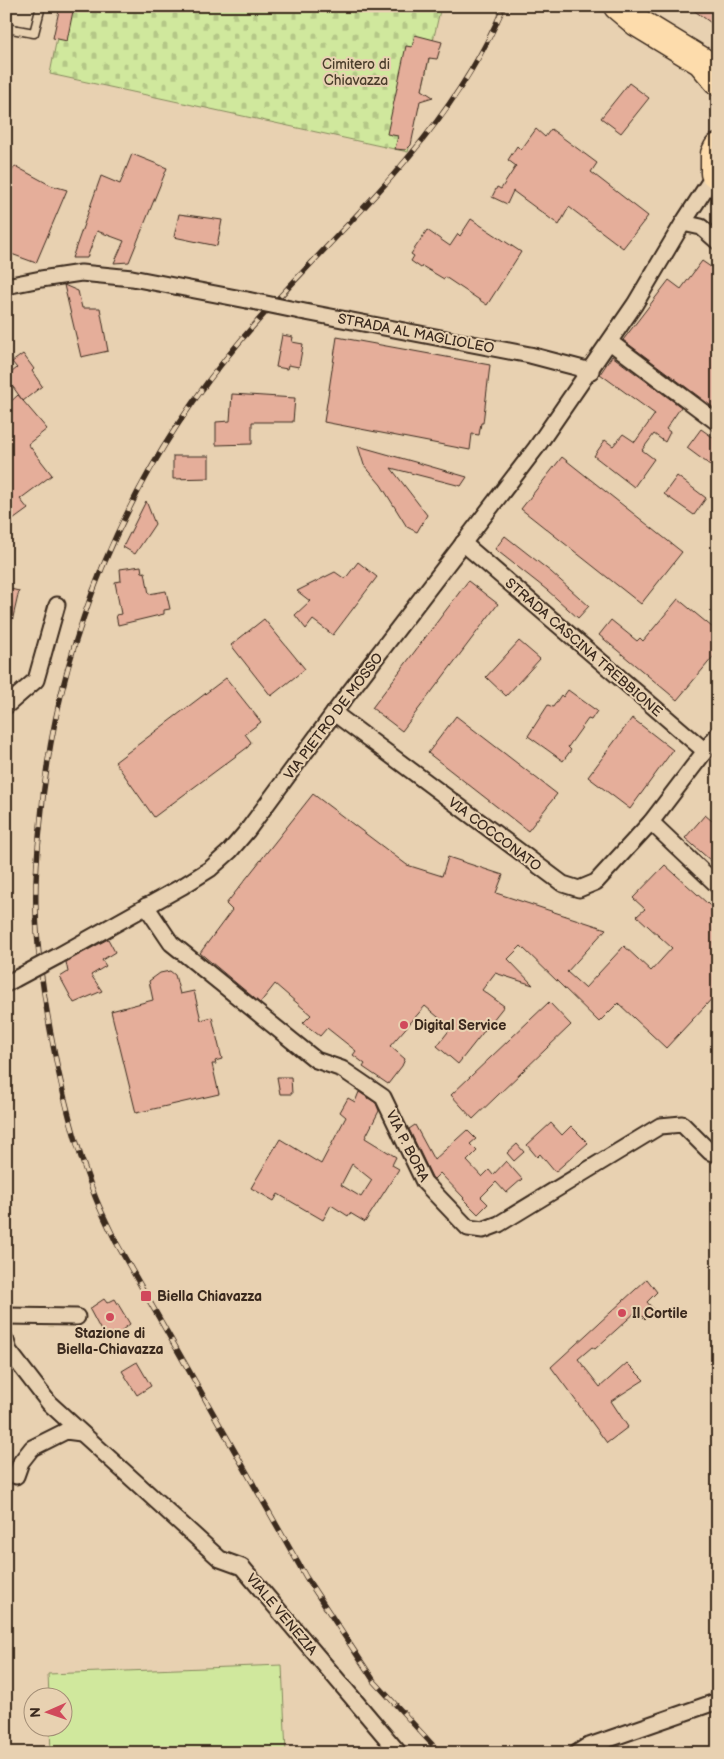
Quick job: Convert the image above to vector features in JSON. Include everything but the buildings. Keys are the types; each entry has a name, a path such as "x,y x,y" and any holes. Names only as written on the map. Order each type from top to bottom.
{"highway":[{"path":"618,6 637,22 712,69"}],"street":[{"path":"591,371 635,304 717,163"},
{"path":"683,222 701,227 718,242"},
{"name":"STRADA AL MAGLIOLEO","path":"6,286 81,273 132,278 530,355 591,371"},
{"path":"610,342 718,423"},
{"name":"VIA PIETRO DE MOSSO","path":"11,982 210,869 230,851 536,448 591,371"},
{"name":"STRADA CASCINA TREBBIONE","path":"463,543 705,751"},
{"path":"6,706 36,680 57,606"},
{"name":"VIA COCCONATO","path":"334,713 563,884 579,889 596,882 651,822"},
{"path":"718,734 651,822 718,886"},
{"name":"VIA P. BORA","path":"146,906 171,943 316,1060 342,1069 383,1097 424,1182 468,1228 483,1230 499,1224 660,1126 682,1124 710,1152 718,1155"},
{"path":"6,1316 76,1317"},
{"name":"VIALE VENEZIA","path":"6,1341 10,1351 49,1403 220,1559 242,1567 399,1753"},
{"path":"16,1476 21,1462 32,1448 66,1431 81,1433"},
{"path":"577,1753 586,1746 718,1701"}],"lane":[{"path":"6,28 34,33 41,6"}],"green space":[{"name":"Cimitero di Chiavazza","path":"63,6 441,6 408,152 50,74"},
{"path":"282,1665 286,1753 51,1753 50,1736 72,1736 72,1686 49,1686 48,1674"}],"railway":[{"path":"440,1753 374,1681 306,1577 116,1242 95,1197 73,1131 54,1050 39,956 36,880 48,761 61,695 79,630 102,567 130,506 163,448 200,392 242,339 386,183 420,143 452,100 480,55 504,6"}],"place":[{"name":"Digital Service","path":"404,1025"},
{"name":"Biella Chiavazza","path":"146,1296"},
{"name":"Il Cortile","path":"622,1313"},
{"name":"Stazione di Biella-Chiavazza","path":"110,1317"}]}
